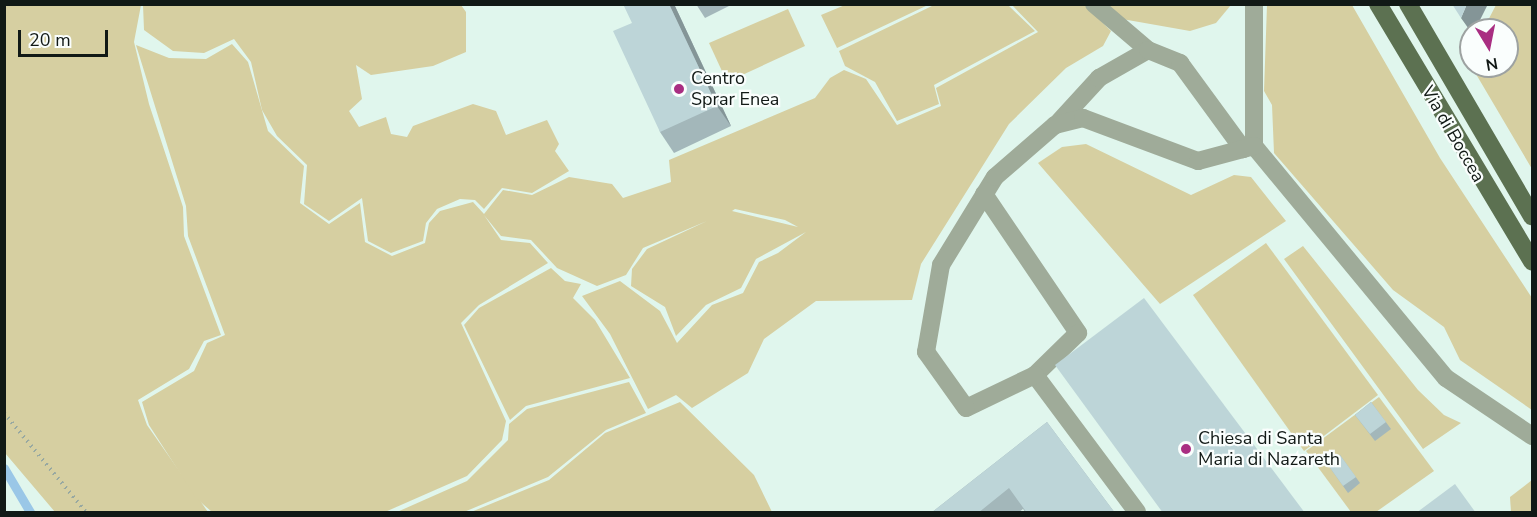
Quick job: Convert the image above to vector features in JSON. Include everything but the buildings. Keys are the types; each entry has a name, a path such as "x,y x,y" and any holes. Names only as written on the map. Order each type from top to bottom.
{"main road":[{"name":"Via di Boccea","path":"1378,4 1533,261"},
{"name":"Via di Boccea","path":"1408,4 1533,216"}],"street":[{"path":"1094,4 1148,50 1180,63 1249,148 1446,378 1533,436"},
{"path":"1249,148 1254,4"},
{"path":"984,194 1078,333 1035,375 966,408 926,352 941,265 984,194 995,177 1055,125 1099,78 1148,50"},
{"path":"1055,125 1083,118 1198,161 1249,148"},
{"path":"1035,375 1137,513"}],"path":[{"path":"4,413 86,513"}],"shaded area":[{"path":"5,4 141,5 134,42 149,104 183,207 184,236 221,335 204,341 189,369 138,400 147,425 208,512 55,512 5,453"},
{"path":"143,5 461,5 466,12 466,52 433,66 371,75 356,65 362,99 349,111 359,127 386,117 391,134 407,137 413,126 473,104 496,111 506,135 547,120 559,144 555,151 569,171 532,193 502,188 484,209 475,200 460,199 437,209 426,223 423,241 391,253 368,241 362,198 329,221 304,204 307,165 277,136 262,110 251,62 234,39 204,53 173,51 144,30"},
{"path":"845,5 928,5 837,48 821,15"},
{"path":"934,5 1008,5 1035,31 934,85 939,104 897,121 875,82 845,66 839,51"},
{"path":"1012,5 1085,5 1111,31 1103,46 1066,68 1009,124 921,264 912,300 816,301 764,339 748,373 692,408 676,395 648,409 610,334 582,296 620,281 660,311 677,343 712,305 743,293 759,262 778,253 806,232 756,259 741,288 706,305 676,336 665,307 631,286 632,269 647,249 707,221 643,248 626,275 597,286 557,268 531,240 501,236 484,215 501,240 530,243 548,263 479,305 461,323 506,421 502,440 467,476 385,512 212,512 196,498 149,425 142,402 194,371 207,343 225,335 188,236 186,206 136,45 169,58 206,59 232,44 248,62 268,131 304,166 300,203 329,224 360,203 365,242 392,256 425,243 429,223 440,211 473,202 484,214 503,190 532,195 569,177 612,184 623,198 671,182 669,160 815,98 830,78 844,70 866,79 897,125 941,106 936,88 1038,32","holes":["735,209 785,220 798,227 732,211"]},
{"path":"1105,5 1231,5 1216,23 1190,31 1122,19"},
{"path":"1267,5 1352,5 1440,158 1532,298 1532,410 1460,360 1444,327 1393,290 1274,153 1272,105 1264,91"},
{"path":"1496,5 1532,5 1532,169 1478,78 1519,78 1519,18 1489,18"},
{"path":"788,9 805,46 727,82 709,43"},
{"path":"1086,144 1191,195 1234,175 1251,177 1286,221 1160,304 1038,163 1062,147"},
{"path":"1266,243 1378,395 1304,451 1193,295"},
{"path":"1303,246 1418,390 1444,415 1461,423 1423,449 1284,259"},
{"path":"551,268 565,281 581,284 573,298 595,320 630,378 526,406 510,420 464,325 479,308"},
{"path":"629,382 646,413 606,430 548,477 464,512 397,512 467,481 508,440 509,424 527,409"},
{"path":"1379,397 1434,471 1376,512 1351,512 1306,451"},
{"path":"680,402 754,475 772,512 471,512 549,480 605,433"},
{"path":"1532,480 1532,512 1511,512 1510,497"}],"waterway":[{"path":"4,468 30,512"}],"place":[{"name":"Centro Sprar Enea","path":"679,89"},
{"name":"Chiesa di Santa Maria di Nazareth","path":"1186,449"}]}
